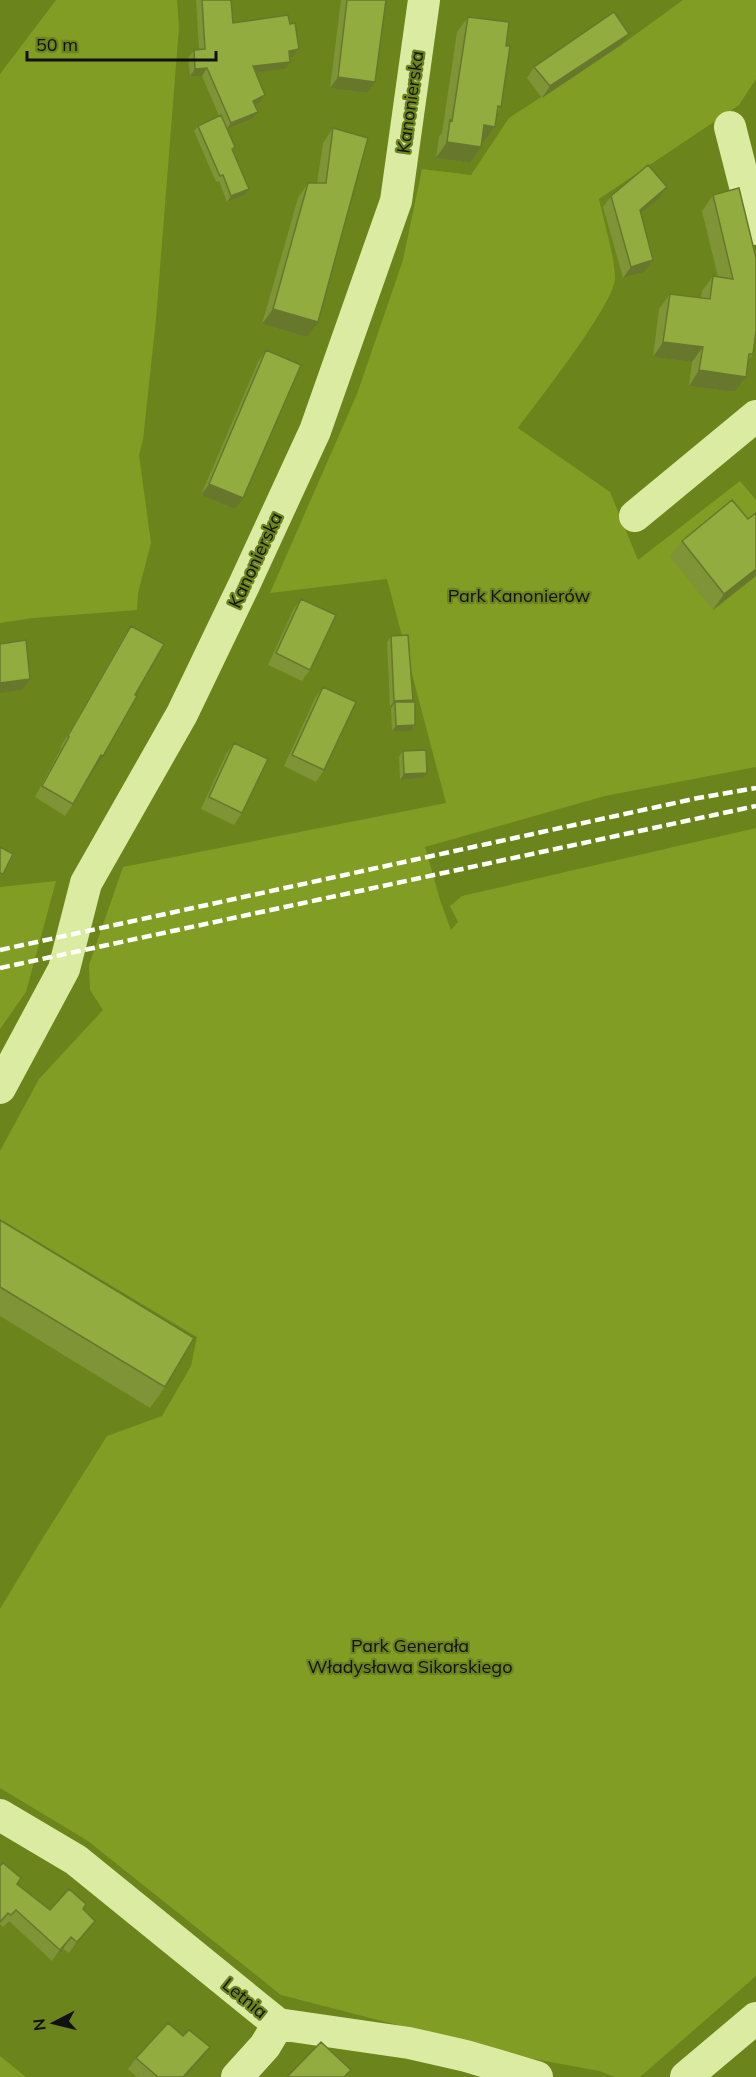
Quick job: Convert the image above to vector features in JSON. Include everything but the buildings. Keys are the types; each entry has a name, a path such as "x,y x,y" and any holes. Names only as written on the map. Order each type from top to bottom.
{"street":[{"name":"Kanonierska","path":"0,1088 64,969 86,883 182,714 315,431 396,201 424,0"},
{"path":"730,127 756,229"},
{"path":"635,516 756,416"},
{"name":"Letnia","path":"0,1815 76,1860 278,2024 408,2043 466,2056 537,2077"},
{"path":"237,2077 265,2046 278,2024"},
{"path":"686,2077 750,2032"}],"green space":[{"path":"56,0 177,0 179,27 156,319 143,440 139,455 151,543 138,593 137,610 33,618 0,623 0,74"},
{"name":"Park Generała Władysława Sikorskiego","path":"683,0 756,0 756,79 739,105 599,199 614,268 615,277 612,289 590,329 518,428 610,492 638,560 740,481 756,500 756,767 605,796 425,847 451,930 458,922 450,906 462,896 756,828 756,1976 640,2077 615,2077 599,2071 518,2056 281,1995 88,1841 0,1788 0,1609 107,1436 162,1416 191,1366 197,1337 0,1219 0,1151 39,1079 103,1010 90,990 89,965 123,867 446,803 387,579 270,593 357,394 403,260 422,169 471,175 509,118 621,45"},
{"path":"56,881 26,992 0,1029 0,887"},
{"path":"0,2056 26,2077 0,2077"}],"railway":[{"path":"0,950 698,798 756,788"},
{"path":"0,968 756,806"}],"park label":[{"name":"Park Kanonierów","path":"519,595"}]}
